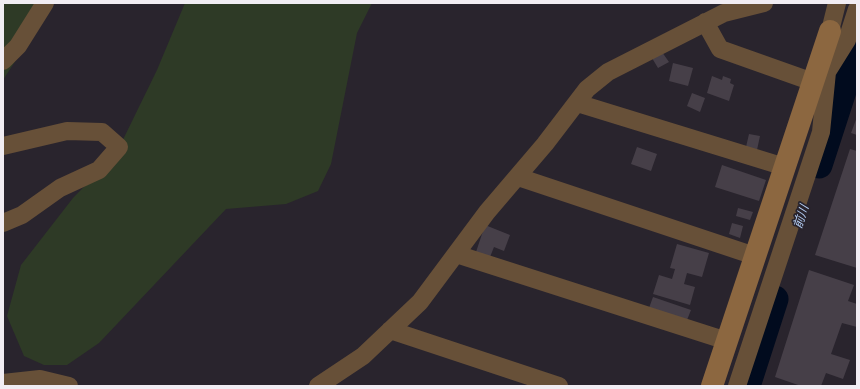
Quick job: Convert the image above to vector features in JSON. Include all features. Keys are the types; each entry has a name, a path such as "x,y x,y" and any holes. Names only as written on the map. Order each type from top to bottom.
{"street":[{"path":"3,61 18,46 45,3"},
{"path":"318,386 363,356 420,302 487,212 518,177 587,89 608,72 705,22 724,13 764,3"},
{"path":"712,386 785,168 820,74 838,3"},
{"path":"737,386 821,132 820,74 847,40 857,9"},
{"path":"705,22 720,49 820,74"},
{"path":"577,103 785,168"},
{"path":"3,146 67,131 102,132 118,147 99,170 60,188 22,215 3,223"},
{"path":"518,177 755,256"},
{"path":"456,254 727,341"},
{"path":"390,330 559,386"},
{"path":"3,383 25,383 40,379 69,386"}],"green space":[{"path":"3,3 53,3 3,80"},
{"path":"185,3 372,3 357,33 331,164 318,191 286,204 226,209 99,343 67,365 44,365 24,356 7,316 21,265 73,198 116,154 157,70"}],"building":[{"path":"662,52 669,62 658,68 652,58"},
{"path":"673,63 693,68 688,86 669,81"},
{"path":"712,76 722,80 723,76 731,79 730,83 734,85 729,101 707,93"},
{"path":"692,93 705,98 700,112 687,106"},
{"path":"857,117 857,135 851,133"},
{"path":"749,134 760,136 757,150 746,147"},
{"path":"637,147 657,154 651,171 631,164"},
{"path":"850,149 857,151 857,268 815,255"},
{"path":"722,165 766,180 759,201 715,187"},
{"path":"738,208 753,212 750,220 736,216"},
{"path":"732,223 743,226 740,238 729,234"},
{"path":"485,225 510,235 504,251 494,247 490,257 476,252"},
{"path":"677,244 709,253 702,277 687,273 684,284 695,287 690,305 653,294 659,275 672,279 675,269 670,268"},
{"path":"809,270 854,285 848,301 857,304 857,327 842,323 831,354 850,360 843,379 826,373 821,386 801,386 775,377"},
{"path":"653,297 691,310 687,320 649,308"}],"waterway":[{"name":"前川","path":"819,165 857,48"},
{"name":"前川","path":"747,386 775,299"}]}
